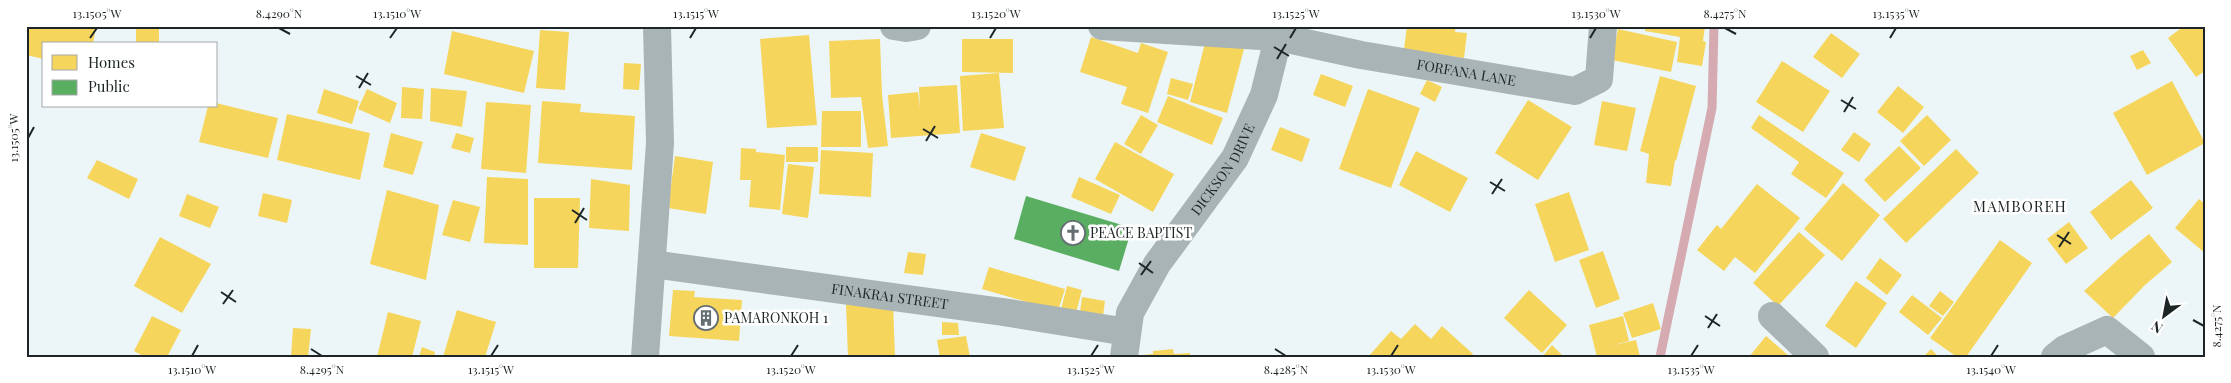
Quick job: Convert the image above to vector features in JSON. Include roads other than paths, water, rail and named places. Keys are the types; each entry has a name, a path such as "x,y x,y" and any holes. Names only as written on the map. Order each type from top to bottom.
{"street":[{"path":"651,26 678,26"},
{"path":"645,357 660,143 657,26"},
{"path":"894,26 906,28 917,26"},
{"path":"1102,26 1280,32"},
{"name":"FORFANA LANE","path":"1280,32 1361,55 1574,91 1599,79 1603,26"},
{"name":"DICKSON DRIVE","path":"1126,344 1130,313 1157,264 1235,158 1264,95 1280,32"},
{"name":"FINAKRA1 STREET","path":"652,264 1003,312 1126,344"},
{"path":"1772,316 1815,357"},
{"path":"2055,357 2064,349 2107,330 2141,357"}],"waterway":[{"path":"1660,357 1712,108 1714,26"}],"place":[{"name":"PEACE BAPTIST","path":"1073,233"},
{"name":"PAMARONKOH 1","path":"706,318"}],"district":[{"name":"MAMBOREH","path":"2020,207"}]}
